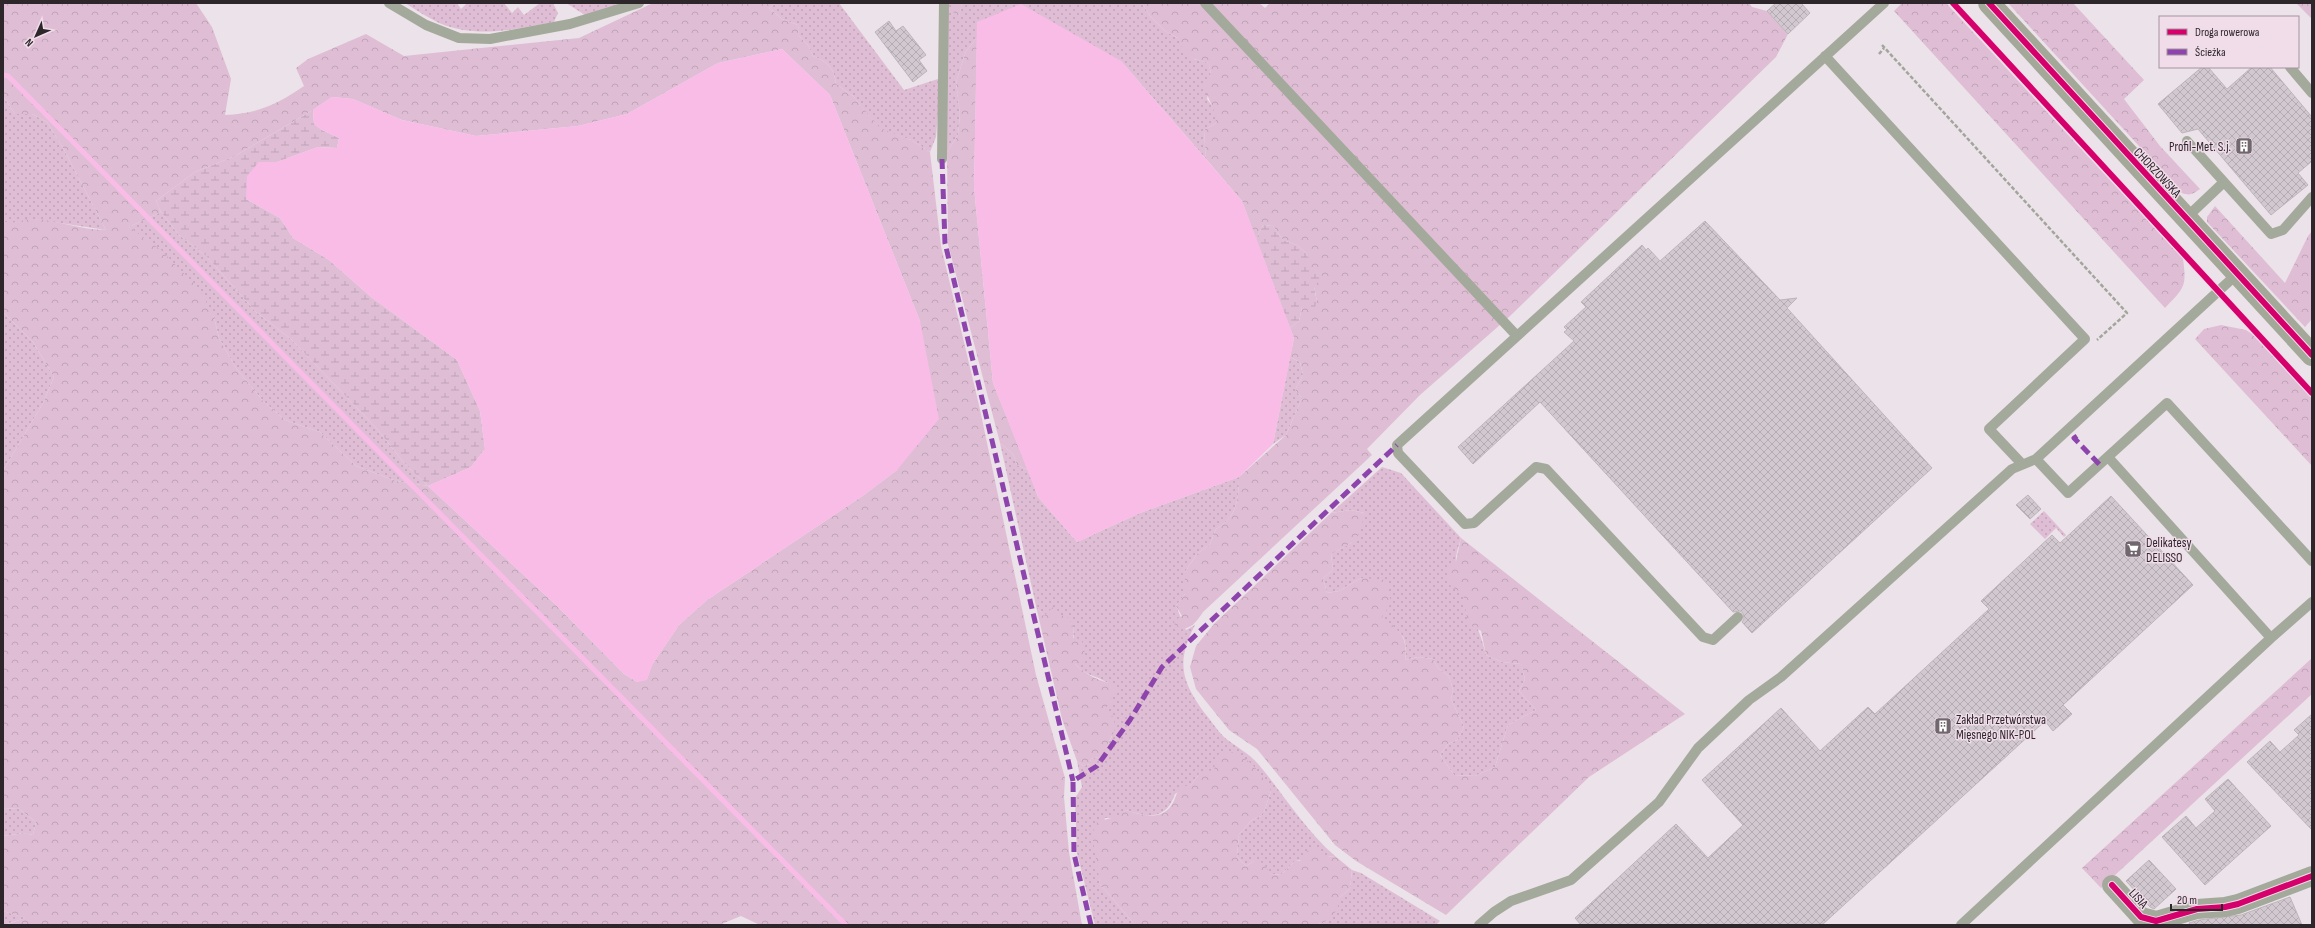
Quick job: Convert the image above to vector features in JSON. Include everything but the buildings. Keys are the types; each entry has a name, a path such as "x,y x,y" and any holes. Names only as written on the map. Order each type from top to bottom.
{"street":[{"name":"CHORZOWSKA","path":"1989,3 2312,355"},
{"name":"LISIA","path":"2112,885 2141,917 2156,922 2197,909 2225,908 2312,876"}],"lane":[{"path":"389,3 426,25 459,38 490,40 570,24 639,3"},
{"path":"942,159 944,3"},
{"path":"1205,3 1517,336"},
{"path":"1738,617 1713,640 1703,637 1546,469 1536,467 1474,523 1465,524 1398,453 1397,445 1884,3"},
{"path":"1825,56 2085,339 1989,429 2022,464"},
{"path":"2291,68 2312,93"},
{"path":"2186,142 2271,234 2283,230 2312,197"},
{"path":"2186,218 2224,182"},
{"path":"1480,925 1494,912 1511,901 1571,880 1659,802 1698,748 1749,700 1782,677 2012,469 2036,459 2237,274"},
{"path":"2036,459 2068,494 2167,403 2312,561"},
{"path":"2108,457 2271,638"},
{"path":"1961,925 2271,638 2312,602"}],"path":[{"path":"1879,54 1884,48"}],"green space":[{"path":"3,3 196,3 212,27 231,79 225,115 247,113 267,107 285,98 304,86 296,68 308,59 366,34 404,56 579,38 653,3 776,3 769,8 782,19 798,25 799,36 808,45 813,56 829,66 834,74 836,84 853,96 880,128 911,140 930,152 941,246 979,405 1036,675 1065,778 1064,797 1069,852 1082,925 760,925 741,916 719,925 5,925 25,918 3,911 3,836 24,833 33,835 36,822 18,808 3,809 3,471 43,403 54,377 33,342 3,312 3,221 11,223 30,219 43,220 97,230 106,230 63,148 47,122 32,114 15,114 3,96","holes":["782,49 830,95 920,321 897,470 864,495 707,600 679,625 652,665 647,679 637,682 624,674 556,605 428,486 396,481 356,466 320,432 285,420 263,401 236,368 219,338 214,317 200,290 161,250 129,227 161,212 156,201 195,172 235,156 313,110 332,97 353,99 402,120 476,136 578,126 627,114 718,63"]},
{"path":"405,3 457,3 461,9 467,3 504,3 512,13 518,7 524,15 540,3 553,3 558,13 554,22 511,30 482,32 468,31 439,23"},
{"path":"566,3 625,3 585,15"},
{"path":"776,3 839,3 904,90 941,78 936,137 930,152 911,140 880,129 853,96 836,84 834,74 829,66 813,56 808,45 799,36 798,25 782,19 769,8"},
{"path":"947,3 950,3 959,16 962,3 1142,3 1150,16 1165,31 1178,38 1194,59 1209,63 1211,76 1207,99 1216,111 1216,123 1204,130 1206,159 1121,61 977,22 977,38 966,51 956,82 960,114 958,135 947,152"},
{"path":"950,3 962,3 959,17 955,16"},
{"path":"1142,3 1259,3 1265,8 1270,3 1749,3 1752,7 1767,11 1788,34 1776,57 1509,317 1420,395 1367,449 1372,455 1203,612 1195,623 1189,627 1176,630 1174,621 1182,616 1176,606 1185,594 1185,572 1197,554 1210,544 1216,529 1233,513 1237,500 1239,477 1286,435 1302,398 1295,390 1303,375 1300,362 1290,357 1294,338 1290,328 1299,321 1302,307 1317,301 1307,254 1297,245 1283,240 1273,226 1263,225 1256,239 1242,201 1206,159 1204,130 1216,123 1215,113 1204,85 1211,76 1209,63 1189,56 1183,49 1178,38 1165,31 1150,16"},
{"path":"1902,3 1946,3 2183,259 2185,276 2183,286 2165,308 1894,11"},
{"path":"2008,3 2073,3 2144,80 2124,99 2160,146 2200,189 2191,194 2182,193"},
{"path":"2296,3 2312,3 2312,19"},
{"path":"977,38 974,187 993,383 1028,470 1017,465 1013,454 1000,443 948,244 947,152 958,135 960,114 956,82 966,51"},
{"path":"3,96 15,114 32,114 47,122 63,148 106,230 33,219 9,224 3,221"},
{"path":"313,110 314,124 322,130 339,138 337,148 318,147 277,162 259,162 246,199 280,218 293,238 329,260 371,297 457,360 480,411 485,449 471,467 428,486 404,463 378,430 291,339 256,312 206,256 179,235 161,212 156,201 195,172 235,156"},
{"path":"2215,206 2285,283 2308,236 2312,231 2312,319 2305,327 2207,222 2207,217"},
{"path":"161,212 179,235 206,256 256,312 291,339 378,430 404,463 428,486 396,481 356,466 320,432 285,420 263,401 236,368 219,338 214,317 129,227"},
{"path":"1263,225 1273,226 1283,240 1297,245 1307,254 1311,269 1322,275 1314,288 1317,301 1314,310 1302,307 1299,321 1290,328 1256,239"},
{"path":"3,312 33,342 54,377 43,403 3,471"},
{"path":"2221,325 2246,330 2252,334 2312,399 2312,466 2195,339 2204,329"},
{"path":"1290,357 1300,362 1303,375 1295,390 1302,398 1286,435 1273,444"},
{"path":"1000,443 1013,454 1017,465 1028,470 1038,497 1077,542 1140,513 1239,477 1237,500 1233,513 1216,529 1210,544 1197,554 1185,572 1185,594 1176,606 1186,630 1195,625 1185,649 1184,669 1186,679 1195,700 1218,731 1255,761 1304,824 1335,856 1295,861 1281,875 1271,874 1254,861 1246,866 1237,857 1239,834 1252,820 1263,815 1271,791 1214,773 1200,773 1191,785 1175,794 1167,809 1162,813 1156,815 1142,815 1126,810 1117,818 1105,818 1098,863 1100,884 1135,925 1095,925 1077,853 1075,798 1082,787 1077,761 1083,766 1090,764 1091,759 1106,755 1108,744 1112,736 1104,708 1108,683 1087,673 1075,664 1073,627 1044,616 1036,606"},
{"path":"1382,467 1401,473 1461,538 1456,557 1458,575 1486,655 1502,662 1521,664 1525,679 1519,691 1536,710 1508,725 1495,767 1475,776 1454,775 1440,755 1448,744 1457,740 1464,727 1451,699 1453,690 1449,676 1438,668 1433,659 1418,657 1405,660 1406,650 1403,637 1387,623 1379,613 1361,578 1339,591 1327,593 1323,578 1333,570 1331,554 1351,543 1364,513 1351,510 1331,513"},
{"path":"1351,510 1364,513 1361,530 1355,540 1331,554 1333,570 1323,578 1327,593 1339,591 1361,578 1386,580 1391,603 1382,617 1398,631 1404,639 1406,652 1405,660 1418,657 1433,659 1438,668 1449,676 1453,690 1451,699 1464,727 1457,740 1448,744 1440,755 1454,775 1475,776 1495,767 1508,725 1536,710 1519,691 1525,679 1521,664 1502,662 1486,655 1481,631 1468,624 1463,593 1451,587 1446,569 1456,561 1461,538 1685,714 1589,777 1446,915 1356,861 1335,845 1257,749 1229,730 1196,689 1190,667 1196,646 1214,624 1331,513"},
{"path":"2044,511 2066,535 2064,537 2056,528 2045,539 2030,524"},
{"path":"1036,606 1044,616 1054,606 1061,615 1069,618 1073,627 1073,638 1081,639 1085,649 1083,659 1075,664 1094,677 1115,685 1116,693 1112,695 1111,703 1104,708 1112,715 1116,727 1108,744 1107,755 1091,759 1090,764 1083,766 1077,761 1062,719"},
{"path":"2312,658 2312,694 2101,888 2082,868"},
{"path":"1225,750 1241,756 1253,765 1263,777 1271,791 1263,815 1252,820 1239,834 1237,857 1246,866 1254,861 1263,863 1271,874 1281,875 1295,861 1300,861 1307,851 1317,848 1326,857 1335,856 1352,870 1350,889 1340,897 1335,913 1332,917 1323,923 1311,925 1135,925 1100,884 1093,840 1094,824 1118,815 1126,810 1150,816 1167,811 1173,803 1179,790 1191,785 1200,773 1207,769 1214,773 1215,757"},
{"path":"18,808 36,822 33,835 24,833 3,836 3,809"},
{"path":"1352,870 1361,873 1440,921 1436,925 1311,925 1320,924 1340,897 1350,889"},
{"path":"3,911 26,918 3,925"}],"shaded area":[{"path":"1021,4 1121,61 1242,201 1294,338 1273,444 1239,477 1140,513 1077,542 1038,497 993,383 974,187 977,22"},
{"path":"782,49 830,95 920,321 939,419 897,470 864,495 707,600 679,625 652,665 647,680 637,682 624,674 556,605 428,486 471,467 485,449 480,411 457,360 371,297 329,260 293,238 280,218 246,199 247,176 259,162 277,162 318,147 337,148 339,138 322,130 314,124 313,110 332,97 353,99 402,120 476,136 578,126 627,114 718,63"}],"waterway":[{"path":"3,75 8,76 846,925"}],"marked path":[{"path":"942,159 945,243 1073,781"},
{"path":"2077,436 2074,438 2100,465"},
{"path":"1091,925 1074,854 1073,781 1097,766 1130,720 1162,667 1397,445"}],"cycle path":[{"path":"1953,3 2312,393"},
{"path":"1989,3 2312,355"},
{"path":"2112,885 2141,917 2156,921 2197,909 2225,907 2238,904 2312,876"}],"place":[{"name":"Profil-Met. S.j.","path":"2244,146"},
{"name":"Delikatesy DELISSO","path":"2133,549"},
{"name":"Zakład Przetwórstwa Mięsnego NIK-POL","path":"1943,726"}]}
